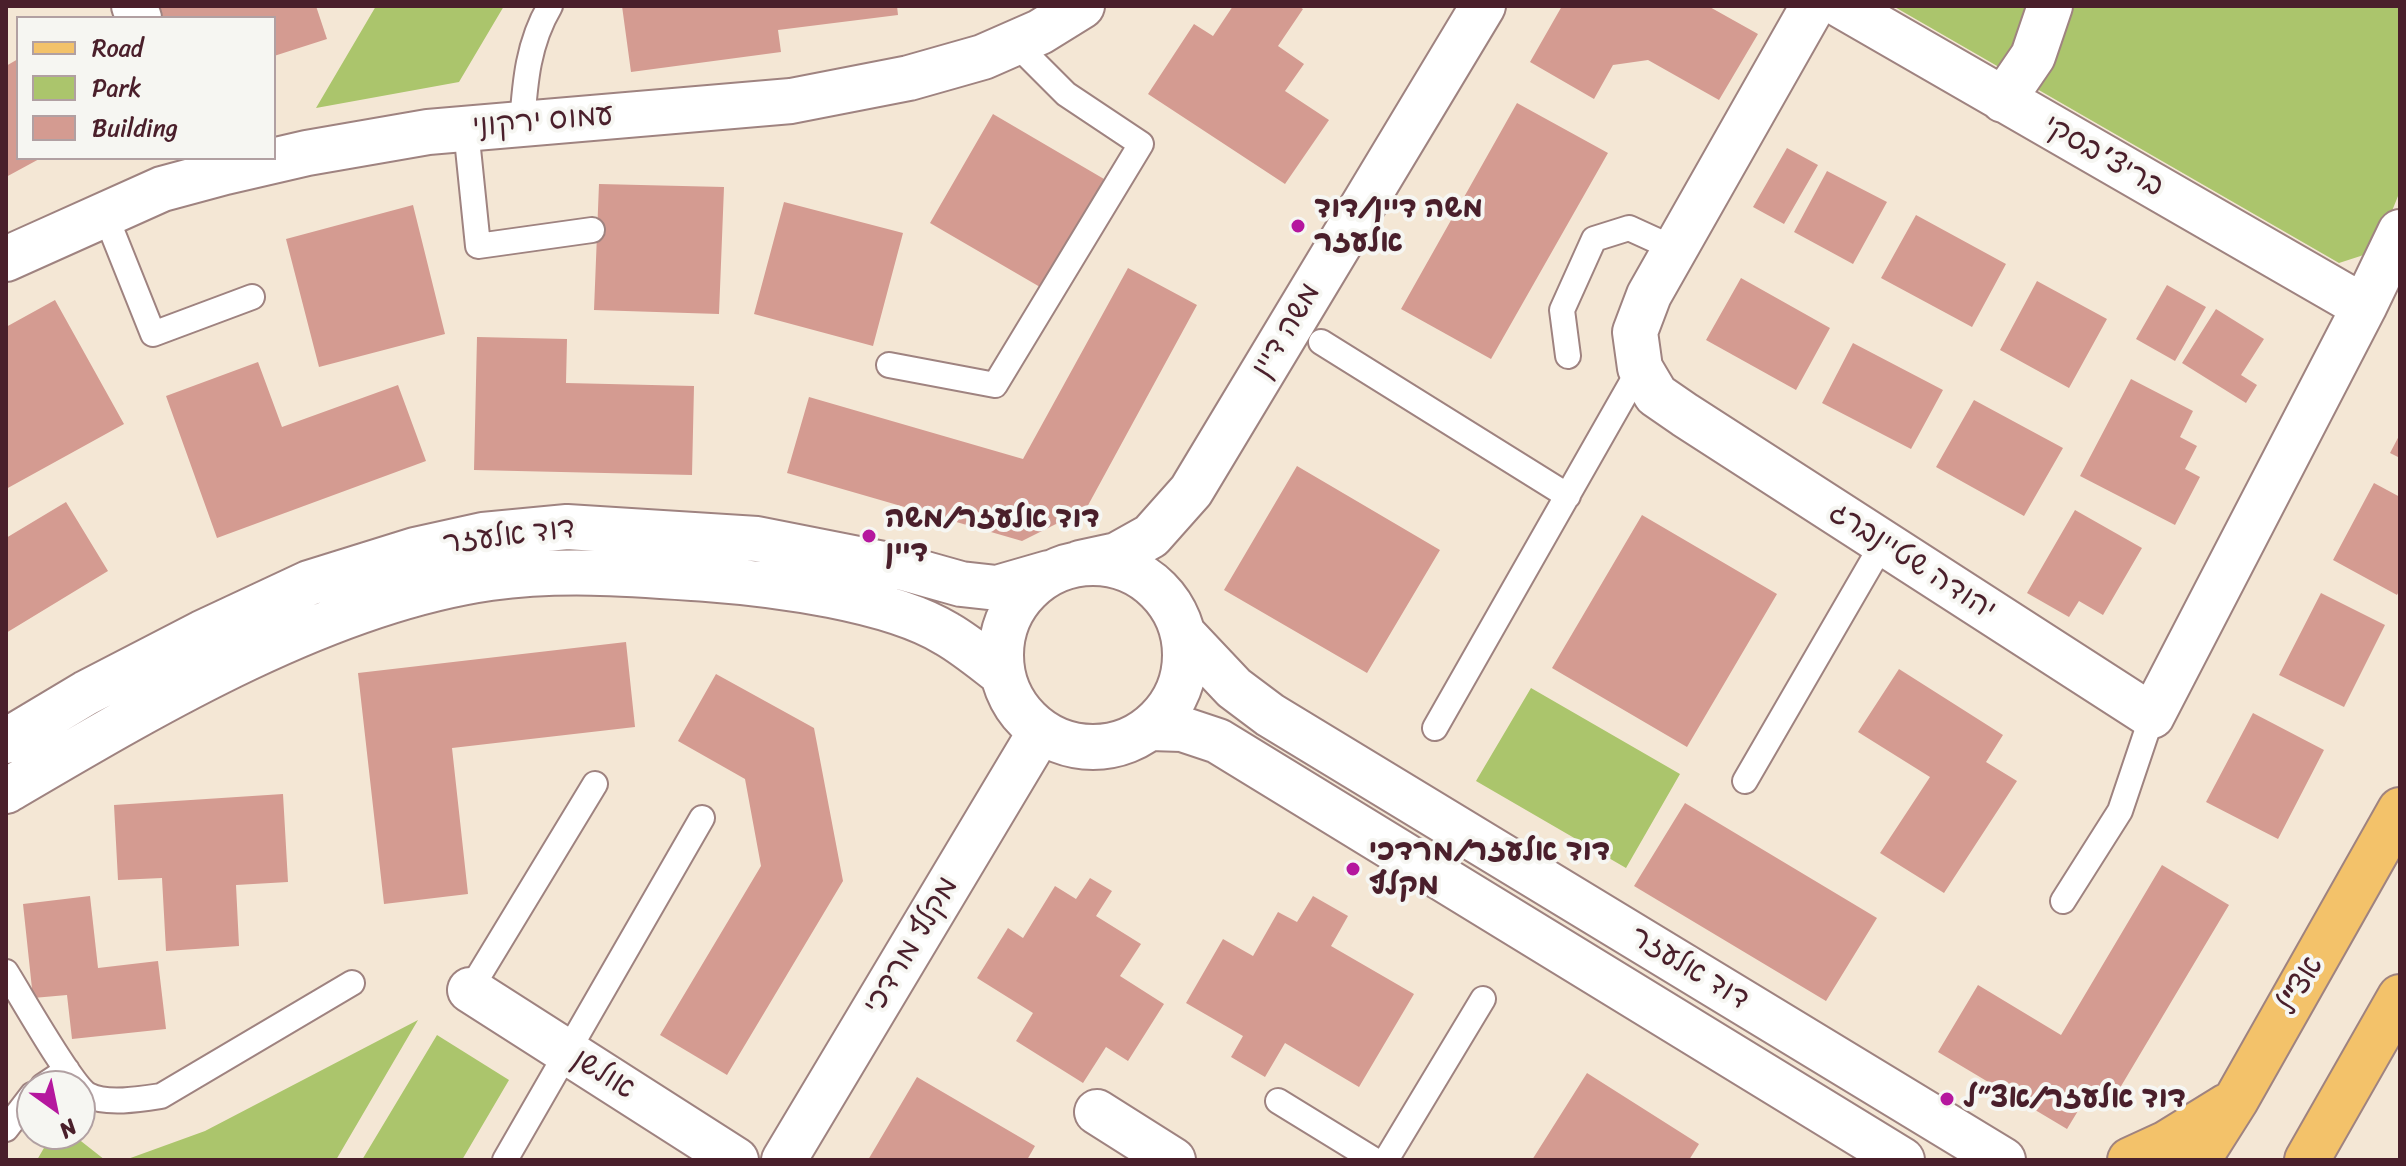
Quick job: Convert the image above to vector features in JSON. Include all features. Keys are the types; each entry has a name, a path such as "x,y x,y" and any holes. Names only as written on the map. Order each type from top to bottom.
{"main road":[{"name":"אצ\"ל","path":"2198,1160 2236,1100 2400,810"},
{"path":"2307,1160 2400,997"},
{"path":"2130,1160 2167,1143 2236,1100"}],"street":[{"name":"עמוס ירקוני","path":"276,157 428,132 791,101 909,78 983,57 1040,32 1082,6"},
{"name":"משה דיין","path":"1064,568 1117,555 1151,536 1191,491 1483,6"},
{"path":"1640,368 1635,332 1649,295 1813,6"},
{"name":"בריצ'בסקי","path":"1842,6 2364,307"},
{"path":"2003,100 2033,56 2050,6"},
{"name":"עמוס ירקוני","path":"6,259 162,189 191,169 256,160"},
{"path":"2152,716 2400,232"},
{"name":"יהודה שטיינברג","path":"1640,368 1656,395 2152,716"},
{"name":"משה דיין","path":"1178,622 1172,574 1178,536 1191,491"},
{"name":"דוד אלעזר","path":"6,741 86,693 202,633 309,583 415,550 483,535 567,527 757,539 904,568 961,584 997,588 1064,568"},
{"path":"1107,563 1133,572 1156,587 1178,622 1186,660 1180,686 1168,709 1151,728 1125,742 1095,748 1066,745 1040,732 1022,716 1009,695 1001,673 1000,643 1009,615 1026,591 1064,568 1107,563"},
{"name":"דוד אלעזר","path":"6,791 107,732 325,624 426,591 490,579 568,571 600,572 751,583 818,594 893,610 946,633 1001,673"},
{"name":"דוד אלעזר","path":"1178,622 1234,688 1270,715 2003,1160"},
{"name":"דוד אלעזר","path":"1151,728 1182,729 1218,741 1902,1160"},
{"name":"מקלף מרדכי","path":"784,1160 1040,732"},
{"name":"אולשן","path":"470,990 736,1160"},
{"path":"1097,1112 1173,1160"}],"lane":[{"path":"522,124 526,69 538,26 550,6"},
{"path":"889,365 995,385 1141,144 1066,94 1015,43"},
{"path":"466,129 478,246 592,230"},
{"path":"105,214 153,334 252,297"},
{"path":"1568,356 1562,310 1594,239 1629,228 1675,249"},
{"path":"1321,342 1568,496"},
{"path":"1435,728 1640,368"},
{"path":"1745,781 1883,543"},
{"path":"2063,901 2120,811 2152,716"},
{"path":"470,990 595,784"},
{"path":"505,1160 702,818"},
{"path":"6,972 67,1070"},
{"path":"96,1097 125,1102 161,1096 352,983"},
{"path":"1386,1160 1483,999"},
{"path":"1278,1101 1374,1160"}],"green space":[{"path":"376,6 504,6 459,82 316,108"},
{"path":"1893,6 2400,6 2400,191 2376,251 2339,263"},
{"path":"1531,688 1680,774 1626,868 1476,781"},
{"path":"418,1020 336,1160 125,1160 205,1131"},
{"path":"437,1035 509,1080 462,1160 362,1160"},
{"path":"43,1150 92,1150 105,1160 37,1160"}],"building":[{"path":"158,6 316,6 327,39 276,55 276,16 161,16"},
{"path":"622,6 897,6 898,15 778,30 781,52 631,72"},
{"path":"1233,6 1298,6 1303,9 1278,46 1304,64 1285,91 1329,120 1285,184 1148,94 1194,24 1213,36"},
{"path":"1562,6 1708,6 1758,34 1719,100 1648,60 1613,65 1594,99 1530,62"},
{"path":"16,60 16,160 37,160 6,177 6,66"},
{"path":"1517,103 1608,153 1491,359 1401,309"},
{"path":"993,114 1104,179 1040,287 930,223"},
{"path":"1787,148 1818,165 1784,224 1753,207"},
{"path":"1827,171 1887,202 1853,264 1794,232"},
{"path":"599,184 724,187 719,314 594,310"},
{"path":"784,202 903,233 873,346 754,314"},
{"path":"413,205 445,334 319,367 286,239"},
{"path":"1916,215 2006,264 1972,327 1881,278"},
{"path":"1128,268 1197,305 1086,509 1022,541 787,473 809,397 1023,459"},
{"path":"1741,278 1830,328 1796,390 1706,340"},
{"path":"2037,281 2107,319 2069,388 2000,350"},
{"path":"2167,285 2206,307 2175,361 2136,339"},
{"path":"55,300 124,424 6,489 6,327"},
{"path":"2216,309 2264,339 2241,375 2257,385 2246,403 2182,363"},
{"path":"477,337 567,339 566,383 694,386 692,475 474,470"},
{"path":"1853,343 1943,390 1911,449 1822,403"},
{"path":"258,362 282,427 398,385 426,461 217,538 166,396"},
{"path":"2131,379 2193,411 2180,437 2197,446 2185,469 2200,477 2175,525 2080,476"},
{"path":"1974,400 2063,448 2024,516 1936,467"},
{"path":"2400,434 2400,458 2390,453"},
{"path":"1297,466 1440,550 1367,673 1224,590"},
{"path":"2374,483 2400,497 2400,589 2397,595 2333,560"},
{"path":"66,502 108,571 6,633 6,538"},
{"path":"2075,510 2142,548 2103,615 2079,601 2069,617 2027,593"},
{"path":"1642,515 1777,594 1687,747 1552,668"},
{"path":"2321,593 2385,625 2344,707 2279,675"},
{"path":"626,642 635,727 452,748 468,894 384,904 358,673"},
{"path":"1899,669 2003,735 1986,762 2017,781 1944,893 1880,853 1930,777 1858,732"},
{"path":"716,674 814,728 843,881 727,1075 660,1035 761,866 745,779 678,741"},
{"path":"2253,713 2324,750 2278,839 2206,802"},
{"path":"283,794 288,882 236,885 239,946 166,951 162,878 118,880 114,805"},
{"path":"1685,803 1877,918 1826,1001 1634,886"},
{"path":"2162,865 2229,905 2108,1108 2087,1096 2067,1129 1938,1052 1978,985 2061,1035"},
{"path":"1090,878 1112,891 1096,916 1141,944 1120,976 1164,1004 1128,1061 1106,1047 1083,1083 1016,1041 1033,1013 977,978 1008,928 1023,938 1055,886 1076,899"},
{"path":"90,896 98,968 158,961 166,1029 72,1039 67,995 33,998 23,904"},
{"path":"1313,896 1348,916 1331,946 1414,994 1359,1087 1285,1043 1265,1077 1231,1057 1243,1036 1186,1003 1223,939 1253,956 1278,912 1297,922"},
{"path":"1587,1073 1699,1144 1689,1160 1532,1160"},
{"path":"917,1077 1035,1146 1027,1160 868,1160"}],"place":[{"name":"משה דיין/דוד אלעזר","path":"1298,226"},
{"name":"דוד אלעזר/משה דיין","path":"869,536"},
{"name":"דוד אלעזר/מרדכי מקלף","path":"1353,869"},
{"name":"דוד אלעזר/אצ״ל","path":"1947,1099"}]}
